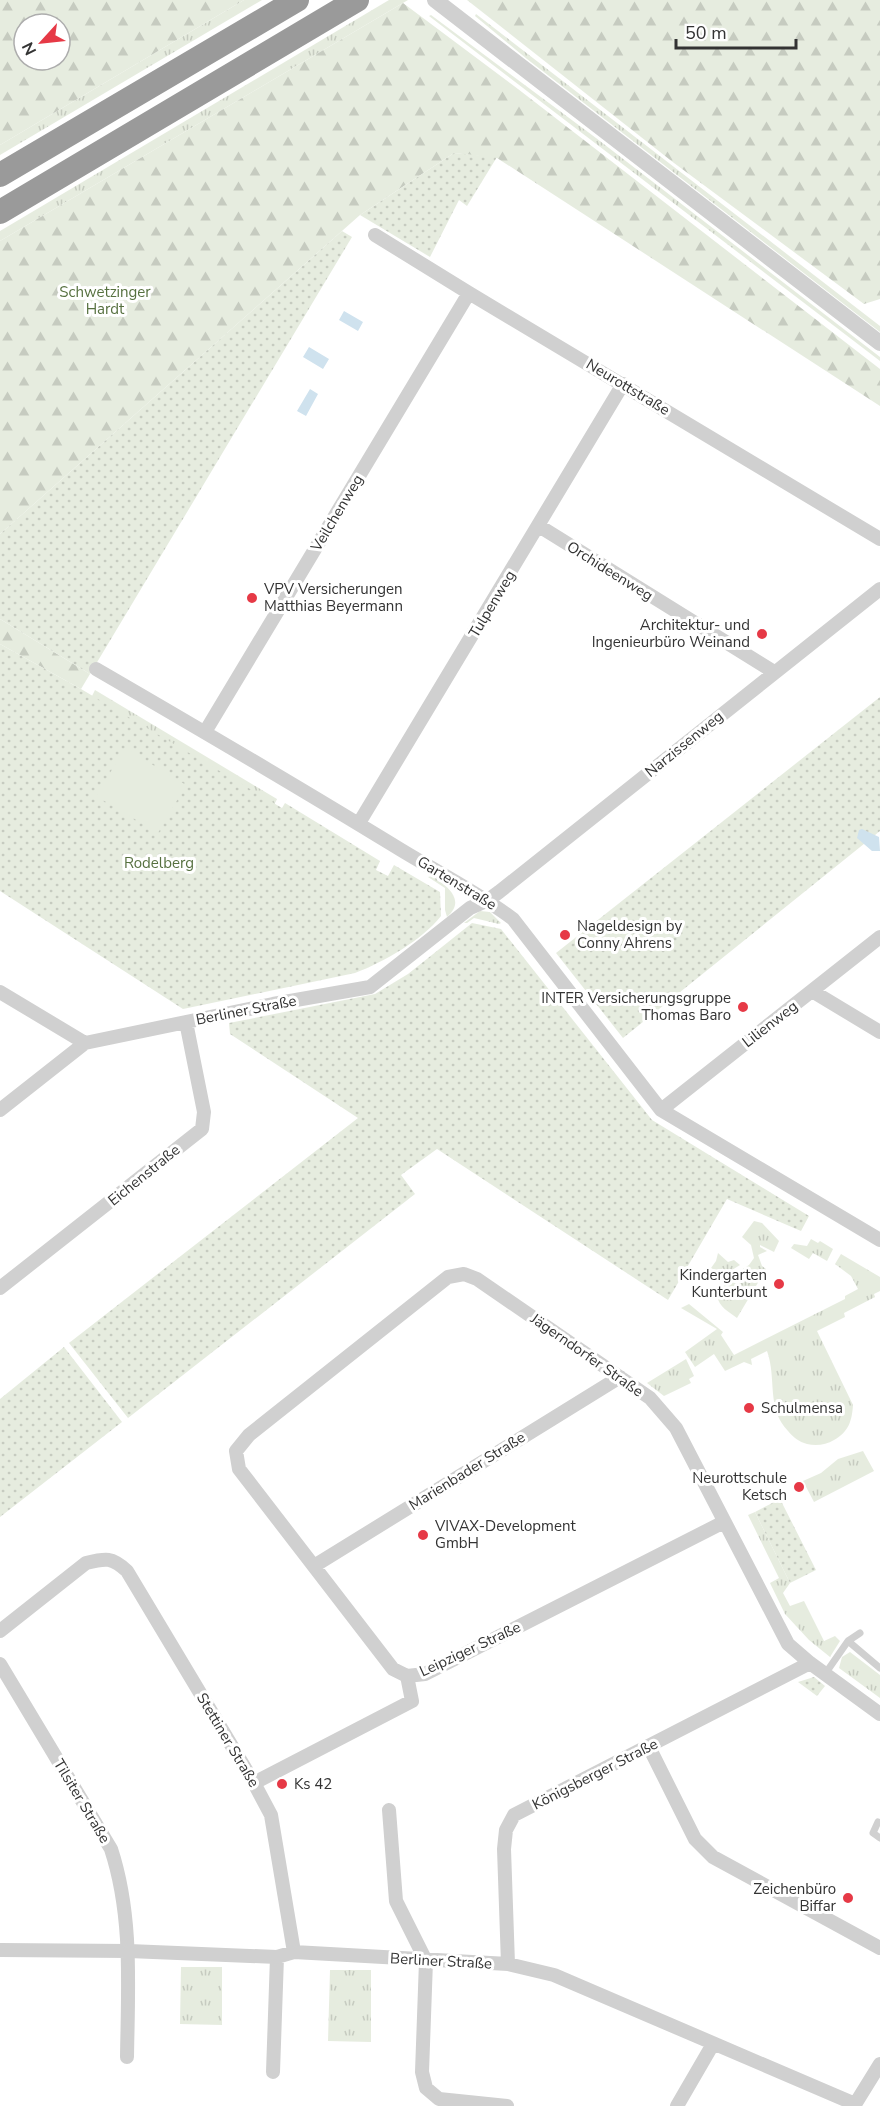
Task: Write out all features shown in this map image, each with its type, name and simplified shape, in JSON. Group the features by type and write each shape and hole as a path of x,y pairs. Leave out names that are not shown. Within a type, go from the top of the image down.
{"highway":[{"path":"0,175 297,0"},
{"path":"0,212 357,0"}],"street":[{"path":"436,1 880,343"},
{"name":"Neurottstraße","path":"375,235 880,539"},
{"name":"Veilchenweg","path":"205,732 469,293"},
{"name":"Tulpenweg","path":"359,823 623,384"},
{"name":"Orchideenweg","path":"539,526 774,672"},
{"name":"Narzissenweg","path":"488,900 880,589"},
{"name":"Gartenstraße","path":"96,669 488,900 513,919 661,1110 880,1240"},
{"name":"Berliner Straße","path":"0,1110 85,1043 273,1004 370,987 470,908 488,900"},
{"name":"Lilienweg","path":"661,1110 880,937"},
{"path":"812,991 880,1032"},
{"path":"0,992 85,1043"},
{"name":"Eichenstraße","path":"0,1288 202,1129 204,1112 186,1022"},
{"name":"Jägerndorfer Straße","path":"236,1451 249,1435 448,1277 464,1274 477,1279 650,1398 676,1428 788,1644 880,1714"},
{"name":"Marienbader Straße","path":"314,1566 620,1377"},
{"name":"Leipziger Straße","path":"236,1451 239,1469 393,1669 407,1677 424,1674 724,1522"},
{"name":"Stettiner Straße","path":"0,1631 86,1563 103,1558 117,1562 127,1571 271,1815 294,1952"},
{"name":"Königsberger Straße","path":"508,1964 504,1849 506,1830 514,1815 810,1663"},
{"name":"Tilsiter Straße","path":"0,1664 111,1849 120,1877 129,1951 127,2057"},
{"path":"254,1783 412,1701 407,1677"},
{"path":"649,1746 695,1839 713,1857 880,1948"},
{"path":"389,1810 396,1901 426,1961 422,2072 426,2088 439,2099 507,2106"},
{"name":"Berliner Straße","path":"0,1950 129,1951 277,1957 294,1952 508,1964 554,1975 855,2105"},
{"path":"273,2072 277,1957"},
{"path":"677,2106 712,2044"},
{"path":"855,2105 880,2064"}],"lane":[{"path":"825,1674 848,1641 860,1633"},
{"path":"848,1641 880,1668"},
{"path":"878,1822 873,1833 880,1838"}],"green space":[{"path":"0,0 244,0 0,145"},
{"path":"244,0 262,0 0,155 0,145"},
{"path":"389,0 408,0 0,241 0,231"},
{"path":"467,0 880,0 880,299 864,304 674,163"},
{"name":"Schwetzinger Hardt","path":"403,3 880,369 880,406 497,158 454,153 360,215 0,534 0,241"},
{"path":"476,14 880,326 880,332 527,59 475,16"},
{"path":"431,15 596,138 880,357 880,361 429,16"},
{"path":"454,153 497,157 467,206 459,200 430,257 360,215"},
{"path":"342,231 352,237 90,674 0,619 0,534"},
{"path":"0,619 90,674 81,689 0,644"},
{"name":"Rodelberg","path":"0,644 81,689 282,808 285,803 380,861 376,870 388,876 394,865 440,892 441,916 424,933 402,949 355,973 183,1009 0,891"},
{"path":"95,690 277,799 270,813 91,698"},
{"path":"880,697 880,831 623,1038 556,953"},
{"path":"125,748 186,785 158,833 96,796"},
{"path":"432,876 448,888 455,899 453,911 447,917 445,888 428,877"},
{"path":"480,911 490,912 501,923 474,918 464,923"},
{"path":"472,923 501,929 652,1120 809,1216 801,1231 727,1199 668,1300 437,1149 401,1175 415,1194 128,1418 69,1343 358,1118 230,1034 229,1023 375,994 408,974"},
{"path":"754,1221 762,1223 779,1241 774,1252 760,1245 767,1251 758,1255 762,1266 766,1269 737,1318 722,1306 717,1296 729,1278 749,1265 754,1258 751,1245 742,1237"},
{"path":"811,1239 818,1243 820,1241 833,1249 827,1261 813,1253 809,1259 791,1248 794,1244 807,1246"},
{"path":"718,1253 728,1262 734,1260 740,1265 724,1275 711,1268"},
{"path":"841,1254 880,1277 880,1291 874,1294 875,1297 844,1313 845,1317 817,1331 853,1405 851,1421 839,1437 821,1445 810,1445 796,1439 781,1422 774,1403 767,1351 751,1359 752,1365 744,1362 725,1371 714,1354 695,1367 685,1352 717,1329 681,1308 689,1304 723,1332 721,1335 734,1355 845,1299 845,1296 858,1289 851,1276 835,1264"},
{"path":"64,1347 122,1422 0,1517 0,1399"},
{"path":"686,1359 694,1376 689,1379 691,1383 664,1396 647,1383"},
{"path":"863,1451 874,1471 814,1502 803,1481 821,1473 838,1459"},
{"path":"780,1499 816,1570 790,1583 755,1512"},
{"path":"755,1512 790,1583 783,1593 790,1606 804,1601 824,1641 835,1636 840,1641 830,1657 809,1640 785,1614 770,1583 779,1578 748,1515"},
{"path":"850,1652 880,1675 880,1698 839,1668 842,1657"},
{"path":"814,1677 825,1686 817,1696 798,1682"},
{"path":"181,1967 222,1967 222,2025 180,2024"},
{"path":"330,1970 371,1970 371,2042 328,2041"}],"water":[{"path":"344,311 363,322 358,331 339,320"},
{"path":"309,347 329,359 323,369 303,357"},
{"path":"310,389 318,394 306,416 297,411"},
{"path":"862,829 879,837 880,851 872,851 857,838 859,830"}],"place":[{"name":"VPV Versicherungen Matthias Beyermann","path":"252,598"},
{"name":"Architektur- und Ingenieurbüro Weinand","path":"762,634"},
{"name":"Nageldesign by Conny Ahrens","path":"565,935"},
{"name":"INTER Versicherungsgruppe Thomas Baro","path":"743,1007"},
{"name":"Kindergarten Kunterbunt","path":"779,1284"},
{"name":"Schulmensa","path":"749,1408"},
{"name":"Neurottschule Ketsch","path":"799,1487"},
{"name":"VIVAX-Development GmbH","path":"423,1535"},
{"name":"Ks 42","path":"282,1784"},
{"name":"Zeichenbüro Biffar","path":"848,1898"}]}
